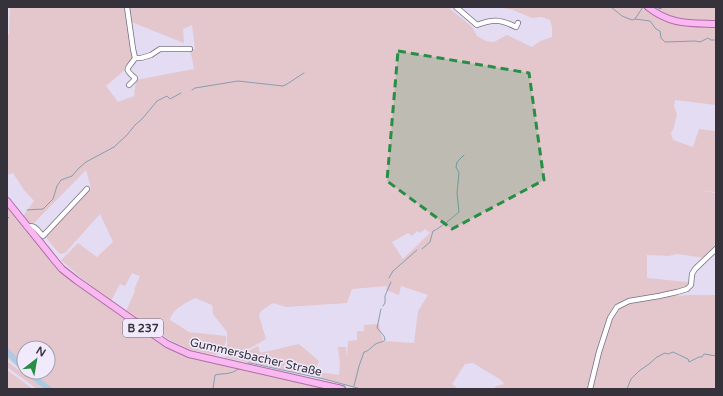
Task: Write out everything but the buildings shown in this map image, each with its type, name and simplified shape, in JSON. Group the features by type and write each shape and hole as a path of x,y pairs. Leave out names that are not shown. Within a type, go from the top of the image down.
{"main road":[{"path":"648,7 670,20 678,22 716,24"},
{"name":"Gummersbacher Straße","path":"7,201 56,262 70,276 167,344 189,354 342,389"}],"street":[{"path":"127,7 132,49 135,58"},
{"path":"456,7 477,25 492,20 505,22 516,27 518,23"},
{"path":"135,58 151,55 160,49 190,49"},
{"path":"129,85 135,81 129,73 128,68 135,58"},
{"path":"27,227 34,227 43,236 87,189"},
{"path":"590,389 599,352 610,318 617,307 629,301 659,296 686,289 691,285 692,274 695,269 716,249"}],"highlighted area":[{"path":"398,51 529,73 544,180 452,229 387,181"}],"shaded area":[{"path":"10,7 126,7 133,57 128,67 106,86 118,102 134,96 136,80 194,69 190,49 195,49 192,25 183,29 184,43 129,22 127,7 448,7 472,27 477,36 486,41 494,42 507,35 532,47 540,41 552,37 550,20 542,17 532,18 513,10 499,7 646,7 657,16 716,26 716,105 675,100 674,106 677,114 671,133 673,140 693,147 699,129 716,131 716,192 703,191 716,193 716,244 706,258 677,254 669,256 647,255 647,278 688,282 689,285 680,290 629,300 616,307 609,317 588,389 494,389 496,386 504,384 501,380 473,363 465,364 452,384 458,389 360,389 318,378 319,372 339,375 340,364 338,347 346,347 347,357 348,341 357,340 357,331 364,331 364,325 379,324 383,341 414,343 418,311 428,295 401,286 399,295 386,290 387,286 352,289 347,303 286,307 273,303 261,311 259,315 266,339 247,349 226,352 227,332 213,314 212,305 195,298 176,310 171,316 170,320 189,332 226,336 226,341 222,353 216,355 191,350 168,339 126,311 140,276 132,273 125,286 120,284 111,301 61,260 78,243 97,257 113,242 100,214 65,253 60,254 45,236 91,188 86,170 32,225 23,216 34,201 24,190 13,173 7,175 7,35 9,34","holes":["425,229 430,233 403,259 392,242 408,233 412,236 417,231 420,233"]},
{"path":"652,7 716,7 716,22 690,21 675,18"},
{"path":"7,205 55,265 165,345 319,386 318,389 50,389 36,380 56,380 56,340 16,340 16,365 7,358"},
{"path":"690,295 716,295 716,389 592,389 598,358 605,334 609,323 619,309 633,302 643,300"},
{"path":"299,344 319,361 313,376 223,357 248,351 258,346 260,353"},
{"path":"7,361 16,368 16,374 7,367"},
{"path":"7,370 16,377 16,380 21,380 33,389 7,389"},
{"path":"25,380 33,380 47,389 37,389"}],"waterway":[{"path":"611,7 622,16 632,20 650,21 656,29 660,31 661,38 665,42 700,42 708,38 711,40 716,40"},
{"path":"635,19 643,7"},
{"path":"655,7 658,7 659,9 662,7"},
{"path":"192,90 195,88 238,81 283,86 304,73"},
{"path":"27,210 43,209 53,199 57,186 61,180 72,176 86,162 114,147 142,119 157,101 167,96 170,99 181,93"},
{"path":"422,249 430,242 433,231 459,212 457,193 459,173 456,167 457,162 464,155"},
{"path":"389,278 393,271 417,250"},
{"path":"383,306 385,303 385,296 391,282"},
{"path":"354,386 364,352 385,340 384,336 377,328 381,309"},
{"path":"7,351 16,361"},
{"path":"627,389 631,379 639,371 657,357 665,353 668,354 673,352 688,359 689,362 702,357 704,354 716,356"},
{"path":"248,363 324,379 361,389"},
{"path":"213,389 215,375 230,373 238,369 246,370"},
{"path":"37,380 49,389"}]}
